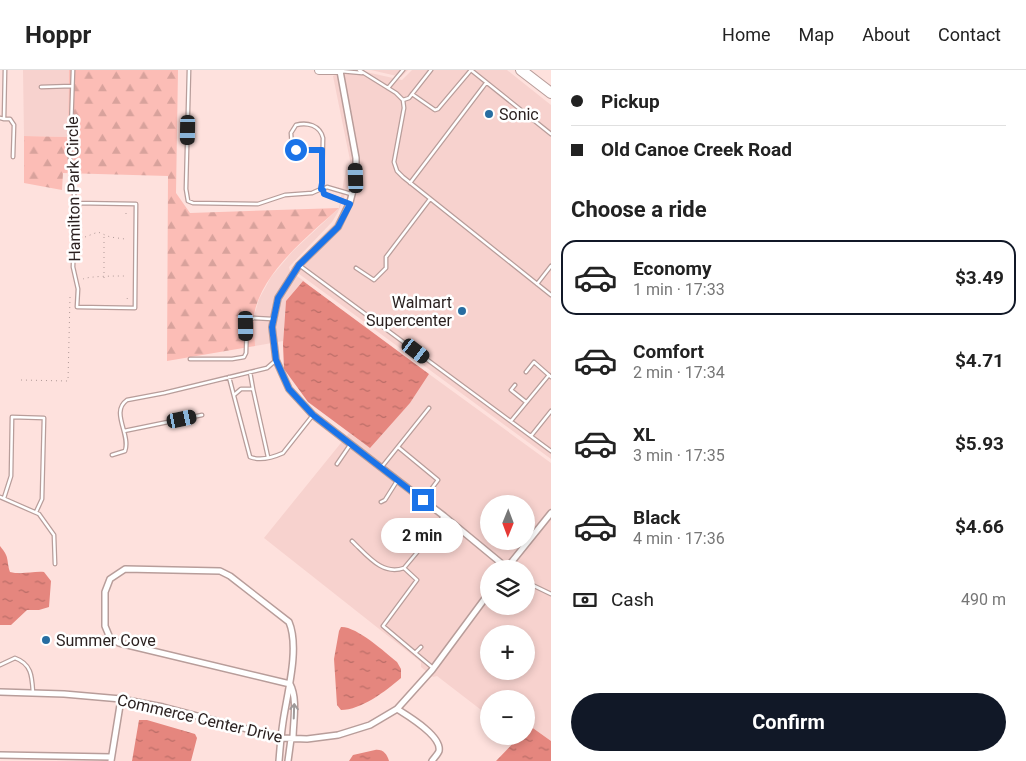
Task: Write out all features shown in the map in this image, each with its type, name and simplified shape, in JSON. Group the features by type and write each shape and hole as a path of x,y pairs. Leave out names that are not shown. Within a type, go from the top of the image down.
{"highway":[{"path":"521,70 551,94"}],"street":[{"path":"320,70 340,70 356,158 356,178 350,204 338,227 299,265 278,298 272,327 276,360 289,389 313,415 444,516 497,560"},
{"path":"513,560 551,513"},
{"path":"279,761 290,684 293,632 289,622 230,576 220,572 125,569 110,579 105,592 105,626 110,638 119,643 290,684 293,690 294,704 292,739 288,761"},
{"name":"Commerce Center Drive","path":"0,692 121,699 163,707 281,738 307,739 338,735 370,725 397,708 433,668 480,605"},
{"path":"0,755 111,759 121,699"},
{"path":"397,708 432,734 438,742 439,751 432,761"}],"lane":[{"path":"5,70 2,118 10,119 14,125 13,157"},
{"name":"Hamilton Park Circle","path":"73,70 70,158 75,203 73,268 78,289 78,307 135,308 136,204 75,203"},
{"path":"189,70 186,189 188,201 193,203 258,204 285,196 312,193 327,187 352,194"},
{"path":"340,70 365,74"},
{"path":"359,70 404,100"},
{"path":"365,74 368,70"},
{"path":"388,88 402,70"},
{"path":"404,100 409,98 431,70"},
{"path":"412,94 435,110 438,109 471,70 551,134"},
{"path":"410,183 486,83"},
{"path":"41,86 72,86"},
{"path":"404,100 394,162 397,171 551,295"},
{"path":"322,150 296,150 292,148 291,133 296,125 309,124 320,130 323,138 322,189 324,194 350,204"},
{"path":"356,268 374,280 386,268 386,257 430,199"},
{"path":"299,265 551,450"},
{"path":"537,284 551,266"},
{"path":"190,359 232,359 244,356 246,353 247,321 254,318 274,319"},
{"path":"112,455 125,451 127,444 119,411 127,400 267,368 276,360"},
{"path":"511,421 550,376 534,362 526,372"},
{"path":"250,372 268,457"},
{"path":"230,377 250,457 256,459 283,453 313,415"},
{"path":"515,385 511,390 526,402"},
{"path":"234,395 241,389 253,389"},
{"path":"382,468 429,408"},
{"path":"531,436 551,410"},
{"path":"124,431 202,415"},
{"path":"36,512 42,499 44,418 12,417 11,476 2,498 36,512 44,519 54,535 55,564"},
{"path":"338,464 351,444"},
{"path":"398,447 438,480 423,500"},
{"path":"382,502 398,480"},
{"path":"352,542 384,569 394,572 404,568 430,537 444,516"},
{"path":"418,529 435,542"},
{"path":"404,568 417,580 383,626 433,668"},
{"path":"535,586 551,594"},
{"path":"415,653 421,647"},
{"path":"0,665 15,658 27,665 31,671 32,693"}],"path":[{"path":"126,208 126,214"},
{"path":"85,237 98,232 110,237 125,239"},
{"path":"104,234 104,278"},
{"path":"83,279 89,277 124,276"},
{"path":"21,380 68,381 70,297"},
{"path":"126,298 129,302"}],"shaded area":[{"path":"23,70 69,70 68,137 24,136"},
{"path":"345,70 357,70 402,80 412,70 507,70 551,105 551,459 291,268 334,224 341,213 351,188 352,170 333,76"},
{"path":"371,70 408,70 401,77"},
{"path":"347,163 348,187 338,212 332,222 289,267 290,271 308,284 303,281 286,301 283,341 255,346 254,316 259,299 271,277 293,251 339,208"},
{"path":"429,374 551,463 551,741 535,730 535,690 480,690 480,709 437,676 433,677 421,667 421,662 264,538 349,433 369,447 410,403"}],"green space":[{"path":"69,70 178,70 176,193 190,213 339,208 288,256 266,284 258,299 254,315 255,346 167,361 168,176 63,173 62,190 24,183 24,136 68,137"}],"water":[{"path":"303,281 429,374 410,403 370,448 308,402 284,369 283,344 286,301"},
{"path":"0,546 7,556 10,572 44,572 51,581 49,607 39,610 27,610 11,625 0,625"},
{"path":"341,627 362,635 397,662 401,669 401,678 381,694 365,703 357,707 341,710 337,705 334,659"},
{"path":"139,720 147,720 195,734 197,738 191,761 132,761"},
{"path":"535,730 551,741 551,761 496,761 511,745 535,745"},
{"path":"380,750 384,753 389,761 349,761 353,755"}],"place":[{"name":"Sonic","path":"489,114"},
{"name":"Walmart Supercenter","path":"462,311"},
{"name":"Summer Cove","path":"46,640"}],"route":[{"path":"296,150 322,150 321,189 324,194 350,204 338,227 299,265 278,298 272,327 276,360 289,389 313,415 423,500"}]}
